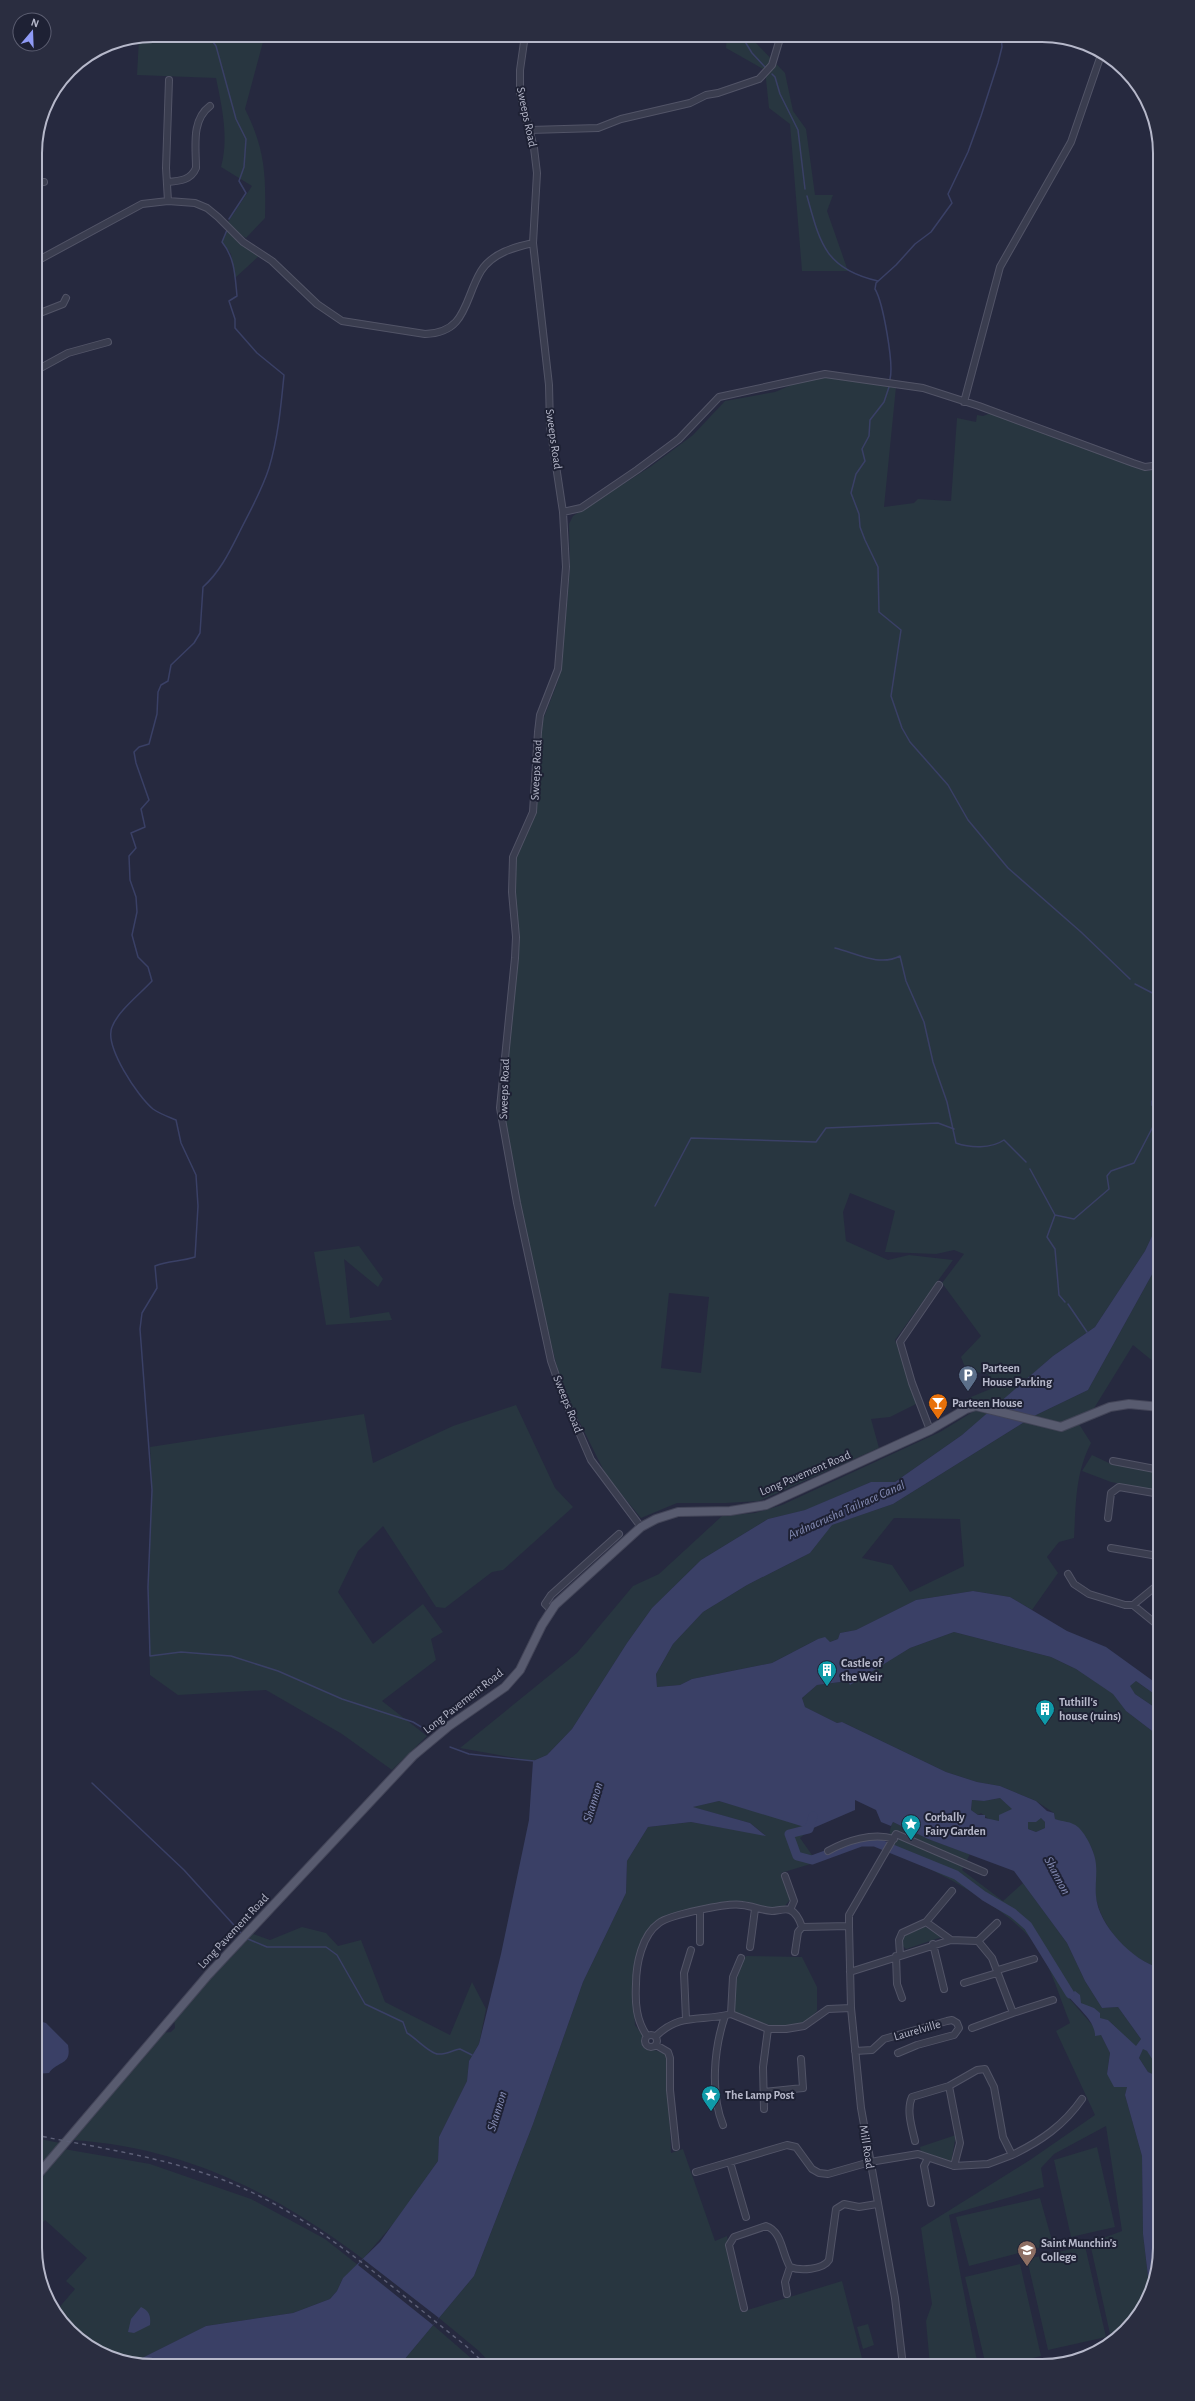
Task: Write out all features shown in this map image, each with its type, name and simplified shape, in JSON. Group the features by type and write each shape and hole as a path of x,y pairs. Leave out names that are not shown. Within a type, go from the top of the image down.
{"main road":[{"name":"Long Pavement Road","path":"42,2170 203,1981 413,1756 448,1726 505,1687 520,1670 542,1625 552,1610 571,1589 641,1527 678,1512 742,1510 766,1505 930,1430 966,1409 976,1406 1054,1426 1067,1426 1110,1408 1129,1404 1153,1407"}],"street":[{"name":"Sweeps Road","path":"524,42 520,70 520,93 530,130 537,173 533,243 548,385 550,426 563,512 566,567 558,669 540,715 533,812 513,857 512,892 516,944 500,1108 520,1218 551,1361 562,1393 591,1460 641,1527"},
{"path":"530,130 598,128 621,119 690,103 706,95 718,93 759,79 772,64 779,42"},
{"path":"964,402 1000,268 1071,142 1100,59"},
{"path":"168,201 166,168 169,80"},
{"path":"168,182 181,181 194,174 196,168 197,128 204,111 210,106"},
{"path":"42,258 142,204 168,201 195,204 206,208 244,242 272,261 317,304 342,321 425,334 437,334 455,324 470,300 481,270 494,259 516,246 533,243"},
{"path":"42,312 63,304 66,298"},
{"path":"42,367 68,353 108,342"},
{"path":"563,512 581,508 625,479 678,439 719,397 825,374 923,388 1133,463 1145,467 1153,466"},
{"path":"930,1430 912,1383 900,1342 939,1285"},
{"path":"1113,1461 1153,1469"},
{"path":"1108,1518 1111,1493 1120,1487 1153,1493"},
{"path":"552,1610 545,1604 551,1595 619,1534"},
{"path":"1111,1548 1153,1555"},
{"path":"1068,1574 1074,1584 1096,1597 1120,1604 1133,1605 1153,1621"},
{"path":"1133,1605 1153,1589"},
{"path":"828,1851 857,1839 872,1837 894,1839 896,1834 984,1872"},
{"name":"Mill Road","path":"894,1839 849,1915 849,1926 851,2008 854,2051 870,2162 895,2298 902,2359"},
{"path":"785,1876 794,1901 790,1910"},
{"path":"902,1998 897,1984 899,1940 902,1933 926,1922 952,1892"},
{"path":"647,2036 639,2024 635,1997 636,1973 645,1942 652,1930 660,1922 722,1905 742,1904 755,1909 790,1910 798,1917 802,1927"},
{"path":"750,1947 755,1909"},
{"path":"700,1911 700,1942"},
{"path":"926,1922 951,1940"},
{"path":"850,1972 933,1944 951,1940 978,1941 997,1923"},
{"path":"802,1927 849,1926"},
{"path":"795,1952 798,1932 802,1927"},
{"path":"978,1941 992,1958 1013,2013"},
{"path":"933,1944 944,1989"},
{"path":"686,2019 684,1973 691,1950"},
{"path":"723,2125 716,2096 716,2062 719,2034 728,2015 733,1977 741,1958"},
{"path":"964,1983 1034,1959"},
{"path":"972,2028 1053,2000"},
{"path":"656,2045 656,2036 665,2027 686,2019 728,2015 768,2029 804,2026 824,2010 851,2008"},
{"name":"Laurelville","path":"854,2051 872,2050 884,2039 952,2020 957,2023 959,2028 954,2035 898,2052"},
{"path":"764,2110 763,2067 768,2029"},
{"path":"647,2036 650,2034 656,2036"},
{"path":"647,2036 645,2042 647,2046 653,2047 656,2045 668,2052 670,2058 670,2090 676,2147"},
{"path":"764,2092 803,2088 801,2059"},
{"path":"915,2142 910,2120 910,2102 912,2097 949,2086 978,2070 985,2069 994,2087 1003,2137 1012,2155"},
{"path":"949,2086 960,2143 954,2166"},
{"path":"696,2172 787,2145 796,2148 812,2169 819,2173 828,2174 870,2162 918,2154 954,2166 988,2164 1040,2142 1070,2116 1082,2099"},
{"path":"928,2158 924,2166 931,2203"},
{"path":"730,2162 746,2217"},
{"path":"744,2308 729,2245 734,2237 766,2226 770,2228 777,2235 782,2252 790,2267 801,2271 827,2262 830,2257 834,2213 840,2205 859,2207 877,2204"},
{"path":"787,2294 785,2282 790,2267"}],"shaded area":[{"path":"263,42 245,109 257,137 263,162 265,218 246,238 236,232 228,222 252,186 221,167 225,134 216,78 137,75 139,43"},
{"path":"726,42 755,42 785,73 793,111 806,129 815,195 833,195 827,211 848,271 802,271 790,124 769,108 765,70 726,48"},
{"path":"228,229 260,255 235,278 231,254 222,242"},
{"path":"832,376 896,387 884,507 914,503 918,499 951,501 957,418 976,422 977,415 983,416 991,413 1147,471 1153,470 1153,1234 1145,1251 1095,1327 1053,1356 995,1407 978,1402 967,1403 966,1399 993,1388 988,1374 975,1372 968,1375 961,1357 981,1336 942,1283 964,1254 954,1250 936,1254 885,1252 895,1211 850,1193 843,1212 846,1241 888,1260 909,1255 953,1260 895,1340 918,1403 890,1417 871,1419 879,1448 759,1501 677,1503 641,1518 607,1477 562,1387 537,1287 516,1186 503,1106 516,965 515,859 538,801 541,725 558,681 562,661 570,568 569,524 573,516 650,467 693,435 725,401 775,392 798,382","holes":["669,1293 709,1297 701,1373 661,1368"]},
{"path":"359,1246 383,1279 378,1287 344,1259 350,1318 389,1312 392,1320 326,1325 314,1252"},
{"path":"1153,1273 1153,1361 1133,1345 1093,1410 1077,1421 1091,1443 1082,1466 1077,1489 1074,1538 1059,1542 1047,1557 1058,1573 1032,1610 1010,1597 973,1591 916,1600 856,1630 840,1633 838,1639 830,1642 818,1639 772,1663 692,1679 680,1685 657,1687 656,1674 673,1644 703,1612 747,1585 810,1553 831,1525 893,1504 1034,1416 1088,1390","holes":["894,1518 960,1519 964,1566 910,1592 892,1565 862,1558"]},
{"path":"516,1405 555,1488 573,1507 503,1570 492,1572 445,1608 436,1607 383,1526 358,1551 338,1592 373,1644 423,1604 443,1632 431,1639 436,1660 382,1701 427,1736 392,1770 342,1734 266,1690 178,1695 150,1675 148,1587 152,1490 150,1447 364,1414 373,1463 453,1426"},
{"path":"976,1410 991,1411 962,1435 895,1482 871,1482 806,1510 768,1519 701,1560 652,1608 627,1643 572,1729 547,1755 533,1761 460,1748 577,1653 633,1586 659,1574 722,1516 755,1513 782,1505 940,1432"},
{"path":"1092,1455 1111,1464 1153,1472 1153,1491 1111,1482 1082,1471"},
{"path":"954,1632 1051,1657 1076,1669 1114,1694 1126,1711 1153,1732 1153,1965 1138,1958 1128,1950 1111,1931 1099,1909 1096,1897 1095,1859 1091,1847 1074,1831 1055,1819 1054,1813 1036,1801 1000,1786 977,1782 946,1772 842,1722 837,1723 805,1707 802,1698 817,1685 857,1680 910,1648"},
{"path":"1136,1681 1153,1693 1153,1706 1135,1694 1129,1686"},
{"path":"1000,1798 1013,1809 999,1821 990,1820 981,1813 978,1815 971,1810 972,1800 984,1801"},
{"path":"719,1801 810,1827 811,1829 800,1838 817,1862 781,1873 790,1900 783,1908 766,1908 735,1902 722,1902 659,1919 643,1940 633,1976 635,2025 643,2036 642,2044 648,2048 667,2055 671,2153 683,2149 715,2241 727,2236 741,2312 842,2281 862,2359 486,2359 439,2318 474,2276 533,2124 583,1982 626,1893 627,1861 648,1827 691,1822 765,1835 750,1823 692,1807"},
{"path":"1041,1818 1045,1822 1045,1828 1036,1832 1028,1829 1028,1822"},
{"path":"893,1822 928,1839 970,1854 962,1870 1003,1901 1023,1883 1067,1943 1085,1981 1102,2008 1118,2007 1141,2039 1136,2047 1108,2020 1100,2019 1079,2001 1068,1997 1101,2035 1110,2053 1107,2074 1127,2087 1125,2095 1142,2156 1143,2234 1148,2279 1142,2297 1134,2310 1110,2336 1090,2243 1122,2231 1106,2126 1054,2154 1041,2168 1044,2187 949,2215 977,2359 929,2359 926,2321 932,2304 921,2228 1030,2160 1095,2115 1056,2031 1070,2023 1047,1964 1031,1939 1015,1923 995,1907 972,1892 926,1867 885,1849 888,1842 890,1829"},
{"path":"924,1926 942,1937 906,1949 901,1944 904,1935 915,1928"},
{"path":"302,1927 326,1933 338,1946 361,1940 385,2002 450,2035 472,1982 486,2009 479,2044 469,2061 467,2081 439,2137 438,2161 394,2223 363,2259 296,2213 227,2177 191,2164 153,2153 114,2145 73,2140 160,2033 171,2032 175,2028 174,2018 253,1934 270,1940"},
{"path":"746,1956 802,1957 817,1987 817,2011 809,2020 796,2027 778,2027 768,2025 734,2012 736,1983"},
{"path":"1143,2048 1153,2059 1153,2074 1148,2072 1139,2058"},
{"path":"956,2135 951,2163 921,2153 920,2147"},
{"path":"42,2139 60,2143 42,2165"},
{"path":"1097,2147 1115,2227 1071,2237 1054,2160"},
{"path":"64,2149 150,2164 251,2199 325,2239 358,2265 343,2278 337,2291 330,2299 293,2313 206,2326 141,2358 131,2357 111,2351 85,2336 65,2316 60,2307 75,2289 66,2281 87,2258 45,2220 42,2223 42,2178"},
{"path":"1040,2198 1053,2244 969,2266 956,2217"},
{"path":"1085,2246 1106,2337 1048,2350 1027,2259"},
{"path":"1020,2264 1041,2356 1029,2359 984,2359 965,2277"},
{"path":"868,2324 874,2345 863,2349 857,2327"},
{"path":"433,2325 472,2359 405,2359"}],"water":[{"path":"1153,1234 1153,1273 1088,1390 1034,1416 893,1504 832,1525 810,1553 747,1585 703,1612 673,1644 656,1674 657,1687 680,1685 692,1679 772,1663 818,1639 825,1637 830,1642 838,1639 840,1633 856,1630 916,1600 973,1591 1010,1597 1067,1631 1106,1647 1153,1681 1153,1693 1136,1681 1130,1686 1135,1694 1153,1706 1153,1732 1126,1711 1113,1694 1076,1669 1051,1657 954,1632 910,1648 850,1685 848,1681 817,1685 802,1698 805,1707 837,1723 842,1722 946,1772 977,1782 1000,1786 1036,1801 1047,1811 1054,1813 1055,1819 1078,1827 1087,1839 1096,1860 1096,1896 1098,1907 1103,1918 1110,1930 1128,1950 1153,1965 1153,2060 1147,2051 1143,2049 1139,2058 1148,2072 1153,2074 1153,2255 1148,2279 1143,2234 1142,2156 1125,2095 1127,2087 1114,2087 1107,2074 1110,2053 1101,2035 1095,2036 1089,2020 1068,1996 1075,1991 1080,1995 1081,2003 1094,2008 1100,2013 1100,2018 1108,2020 1136,2046 1141,2039 1118,2007 1102,2008 1085,1981 1067,1943 1014,1871 928,1839 893,1822 891,1826 881,1822 876,1810 855,1800 855,1810 811,1829 719,1801 693,1807 750,1823 766,1836 691,1822 648,1827 627,1861 626,1893 583,1982 533,2124 474,2276 405,2359 141,2358 206,2326 293,2313 330,2299 337,2291 343,2278 380,2242 438,2161 439,2137 467,2081 469,2061 479,2044 501,1954 529,1820 533,1761 547,1755 572,1729 627,1643 652,1608 701,1560 768,1519 805,1510 871,1482 895,1482 962,1435 1053,1356 1095,1327 1145,1251","holes":["1000,1798 1012,1809 999,1815 999,1821 985,1818 985,1815 978,1815 971,1810 972,1800 984,1801","1041,1818 1045,1822 1045,1828 1036,1832 1028,1829 1028,1822 1036,1822"]},
{"path":"42,2022 46,2023 68,2045 69,2052 66,2060 56,2066 49,2073 42,2074"},
{"path":"141,2307 149,2314 150,2325 134,2333 128,2332 131,2319"}],"pier":[{"path":"363,2259 439,2318 433,2325 358,2265"}],"waterway":[{"path":"213,42 216,46 236,119 246,139 244,167 239,181 246,193 229,219"},
{"path":"745,42 752,53 765,67"},
{"path":"890,379 891,371 889,347 881,306 875,289 876,283 896,265 915,244 931,232 952,203 948,194 968,152 981,116 998,63 1002,47 1002,42"},
{"path":"772,74 775,77 780,94 798,130 805,189"},
{"path":"807,196 816,227 828,252 846,269 860,276 878,281"},
{"path":"227,230 222,242 230,254 235,274 237,296 229,301 235,319 235,328 257,353 284,375 279,422 269,468 259,492 224,561 215,575 203,587 200,633 194,643 171,665 168,681 161,685 158,692 157,714 149,744 139,747 134,752 136,763 149,800 141,809 145,827 131,833 136,848 129,856 130,880 136,897 137,912 132,935 138,957 148,967 152,981 119,1015 112,1027 111,1035 113,1046 124,1071 139,1094 153,1109 176,1120 181,1143 196,1175 198,1206 195,1257 155,1266 157,1288 142,1313 140,1329 152,1490 148,1587 150,1656 181,1652 231,1656 278,1671 342,1699 413,1722 423,1728"},
{"path":"889,387 884,402 870,420 869,436 862,449 865,461 856,474 851,493 859,514 860,527 878,567 879,612 901,630 891,696 902,728 910,742 948,785 968,820 1008,868 1081,932 1130,979"},
{"path":"835,948 876,960 892,959 900,956 906,981 924,1022 933,1062 947,1102 956,1143 980,1147 993,1145 1004,1140 1026,1162"},
{"path":"1135,984 1153,993"},
{"path":"1153,1101 1153,1106"},
{"path":"655,1206 691,1138 816,1142 826,1128 938,1123 954,1129"},
{"path":"1055,1215 1074,1219 1109,1189 1107,1176 1111,1171 1134,1163 1153,1127"},
{"path":"1030,1169 1055,1215"},
{"path":"1055,1215 1047,1237 1055,1249 1059,1295 1065,1302"},
{"path":"1068,1304 1087,1332"},
{"path":"450,1747 469,1754 534,1761"},
{"path":"92,1783 184,1870 242,1934"},
{"path":"813,1816 809,1829 789,1834 797,1856 812,1860 861,1842 875,1842 956,1875 984,1896 1013,1913 1028,1926 1070,1994"},
{"path":"248,1939 267,1947 326,1947 337,1955 365,2004 403,2022 407,2033 427,2049 435,2053 443,2054 460,2049 472,2055"}],"railway":[{"path":"42,2136 155,2159 226,2181 259,2196 322,2233 351,2254 465,2345 480,2359"}],"place":[{"name":"Parteen House Parking","path":"968,1392"},
{"name":"Parteen House","path":"938,1420"},
{"name":"Castle of the Weir","path":"827,1687"},
{"name":"Tuthill's house (ruins)","path":"1045,1726"},
{"name":"Corbally Fairy Garden","path":"911,1841"},
{"name":"The Lamp Post","path":"711,2112"},
{"name":"Saint Munchin's College","path":"1027,2267"}],"water label":[{"name":"Ardnacrusha Tailrace Canal","path":"846,1509"},
{"name":"Shannon","path":"592,1802"},
{"name":"Shannon","path":"1058,1875"},
{"name":"Shannon","path":"496,2111"}]}
